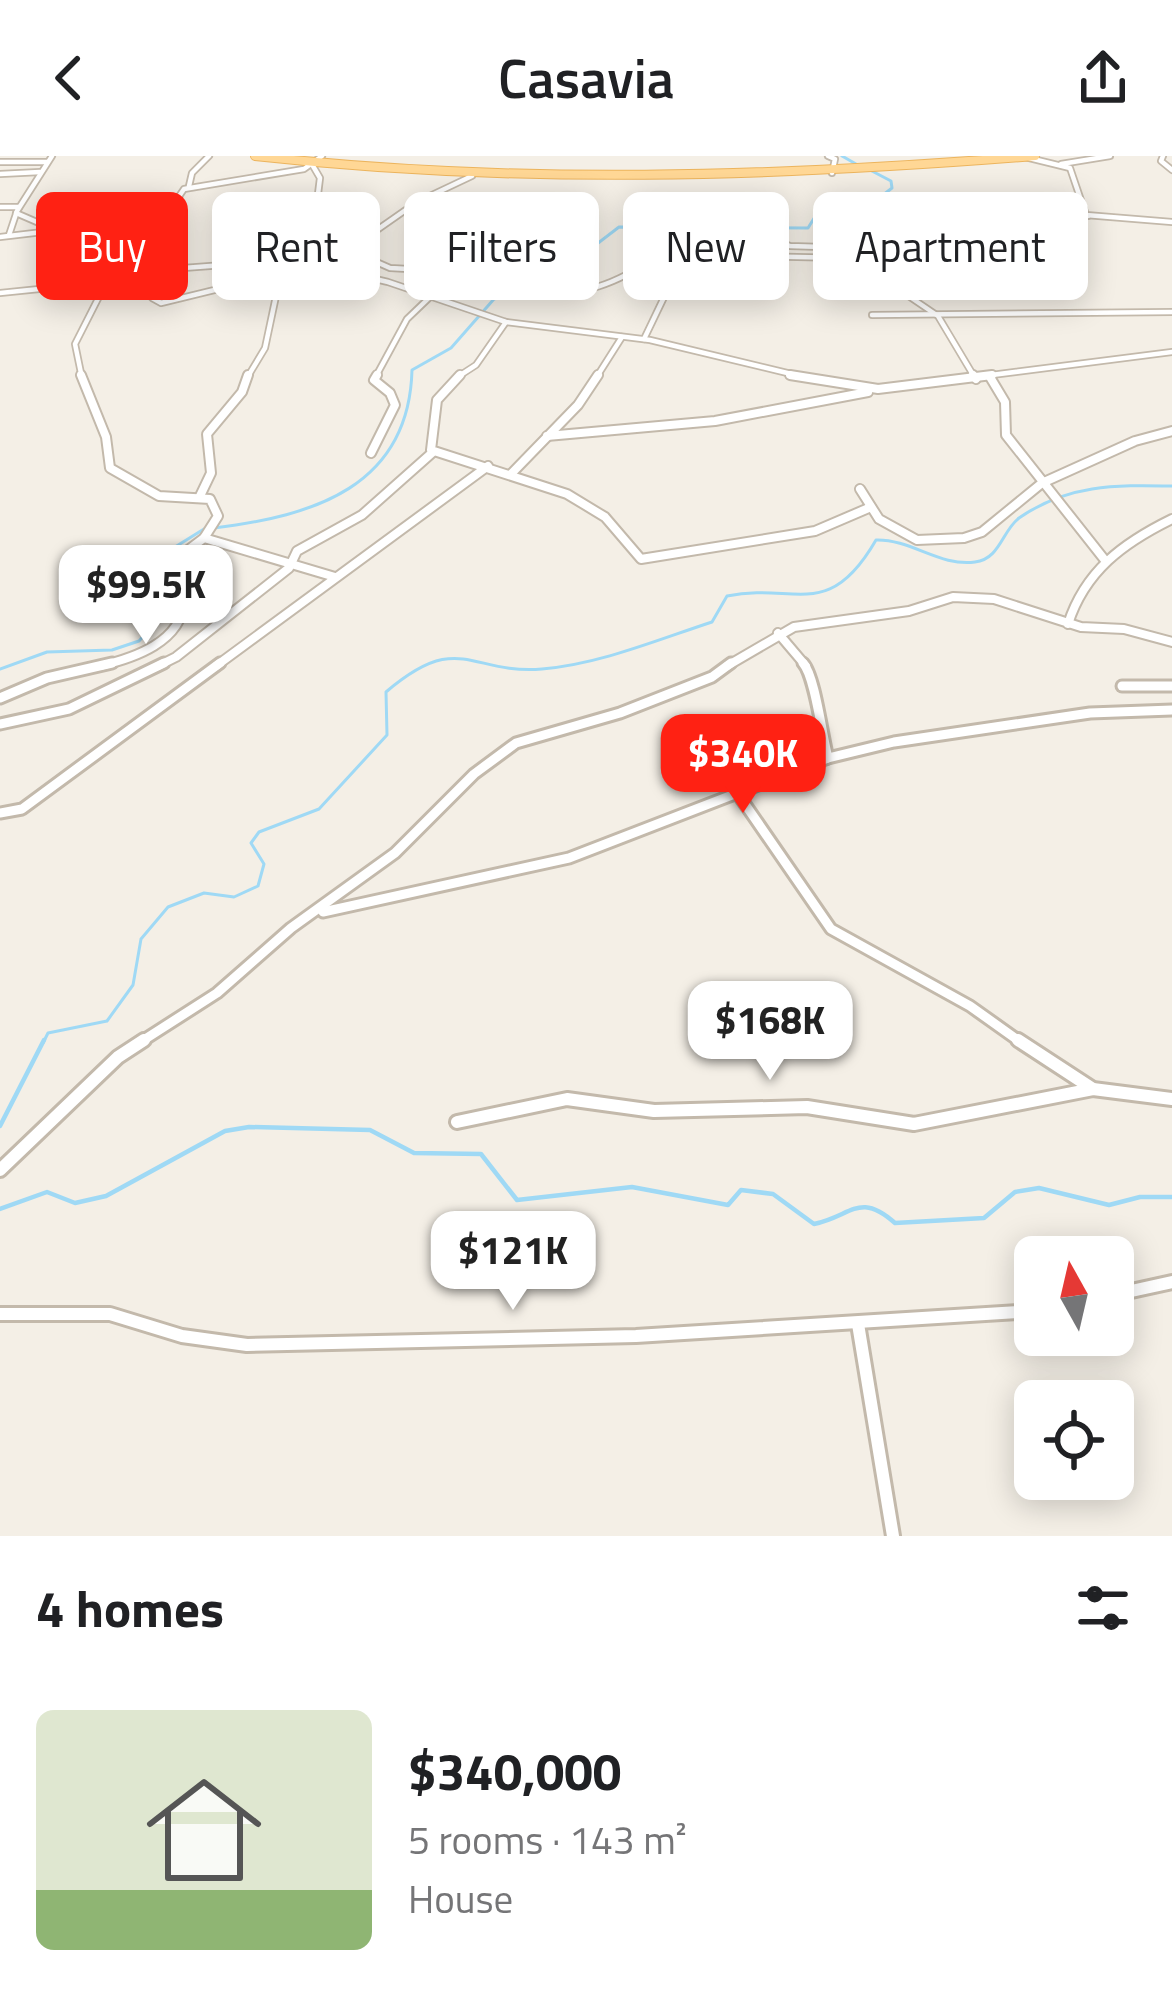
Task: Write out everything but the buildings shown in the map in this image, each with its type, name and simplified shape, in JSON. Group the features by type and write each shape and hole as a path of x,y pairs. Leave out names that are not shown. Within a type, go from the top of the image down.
{"main road":[{"path":"255,156 472,176 637,180 858,172 1035,156"}],"street":[{"path":"184,192 192,172 209,156"},
{"path":"189,186 314,165 322,156"},
{"path":"1021,157 1060,164 1110,156"},
{"path":"832,173 837,157"},
{"path":"1149,157 1162,157 1172,170"},
{"path":"0,162 49,159"},
{"path":"10,231 17,210 49,159"},
{"path":"1060,164 1073,172 1078,192"},
{"path":"314,165 320,178 318,192"},
{"path":"0,174 40,172"},
{"path":"380,227 417,202 472,176"},
{"path":"0,208 17,210 36,220"},
{"path":"1088,216 1172,222"},
{"path":"0,235 36,230"},
{"path":"599,288 660,254 813,257"},
{"path":"0,293 36,288"},
{"path":"0,698 39,681 130,657 174,629 186,601 181,574 184,553 204,538 218,511 200,496 160,496 110,468 112,446 86,391 75,344 97,300"},
{"path":"200,496 212,473 207,434 242,392 250,366 265,348 275,300"},
{"path":"371,453 395,405 390,393 374,380 407,319 427,300"},
{"path":"441,300 506,322 644,339 773,372 878,389"},
{"path":"644,339 650,310 661,300"},
{"path":"914,300 938,316 976,379"},
{"path":"872,315 1172,312"},
{"path":"506,322 476,365 452,380 437,400 430,448 582,502 614,525 632,554 649,560 725,542 804,536 871,507"},
{"path":"511,475 578,405 622,337"},
{"path":"547,436 715,421 878,389 1172,352"},
{"path":"990,377 1005,402 1006,435 1105,560"},
{"path":"847,396 854,386"},
{"path":"860,489 879,519 917,540 964,538 982,532 1042,483 1135,441 1172,431"},
{"path":"0,724 68,709 176,657 293,562 297,551 362,515 433,452"},
{"path":"0,813 22,809 488,466"},
{"path":"1068,624 1075,594 1105,560 1172,519"},
{"path":"204,538 335,577"},
{"path":"0,1170 118,1057 217,993 265,949 395,853 474,773 516,743 620,713 712,677 794,626 909,611 965,596 1012,604 1068,624 1124,628 1172,642"},
{"path":"778,633 812,673 815,710 828,758"},
{"path":"1122,686 1172,686"},
{"path":"317,913 568,858 828,758 894,742 1090,713 1172,710"},
{"path":"738,794 831,929 970,1006 1049,1064 1093,1089 1171,1103"},
{"path":"457,1122 567,1099 654,1111 807,1107 914,1124 1093,1089"},
{"path":"1134,1290 1172,1282"},
{"path":"0,1314 110,1314 182,1336 247,1345 636,1336 1014,1313"},
{"path":"858,1324 893,1536"}],"waterway":[{"path":"842,156 856,164"},
{"path":"214,528 286,515 349,488 374,468 394,442 407,410 412,370 451,348 494,299 554,277 619,227 808,228 823,204 848,198 874,202 892,188 891,181 870,170"},
{"path":"43,1043 48,1033 107,1021 133,985 141,939 168,907 204,893 234,897 258,886 264,864 251,843 259,832 319,809 387,735 386,692 431,663 465,659 542,669 585,662 712,622 727,596 826,591 859,566 876,540 950,561 975,562 990,556 1019,518 1056,499 1111,487 1172,486"},
{"path":"0,669 47,652 112,650 139,641 162,615 175,547 204,529"},
{"path":"0,1126 44,1040"},
{"path":"0,1209 47,1192 75,1203 106,1196 225,1131 249,1127 370,1130 414,1153 481,1154 517,1200 632,1187 728,1205 741,1190 773,1194 814,1224 864,1207 895,1223 984,1218 1015,1192 1039,1188 1109,1205 1140,1197 1172,1197"}]}
